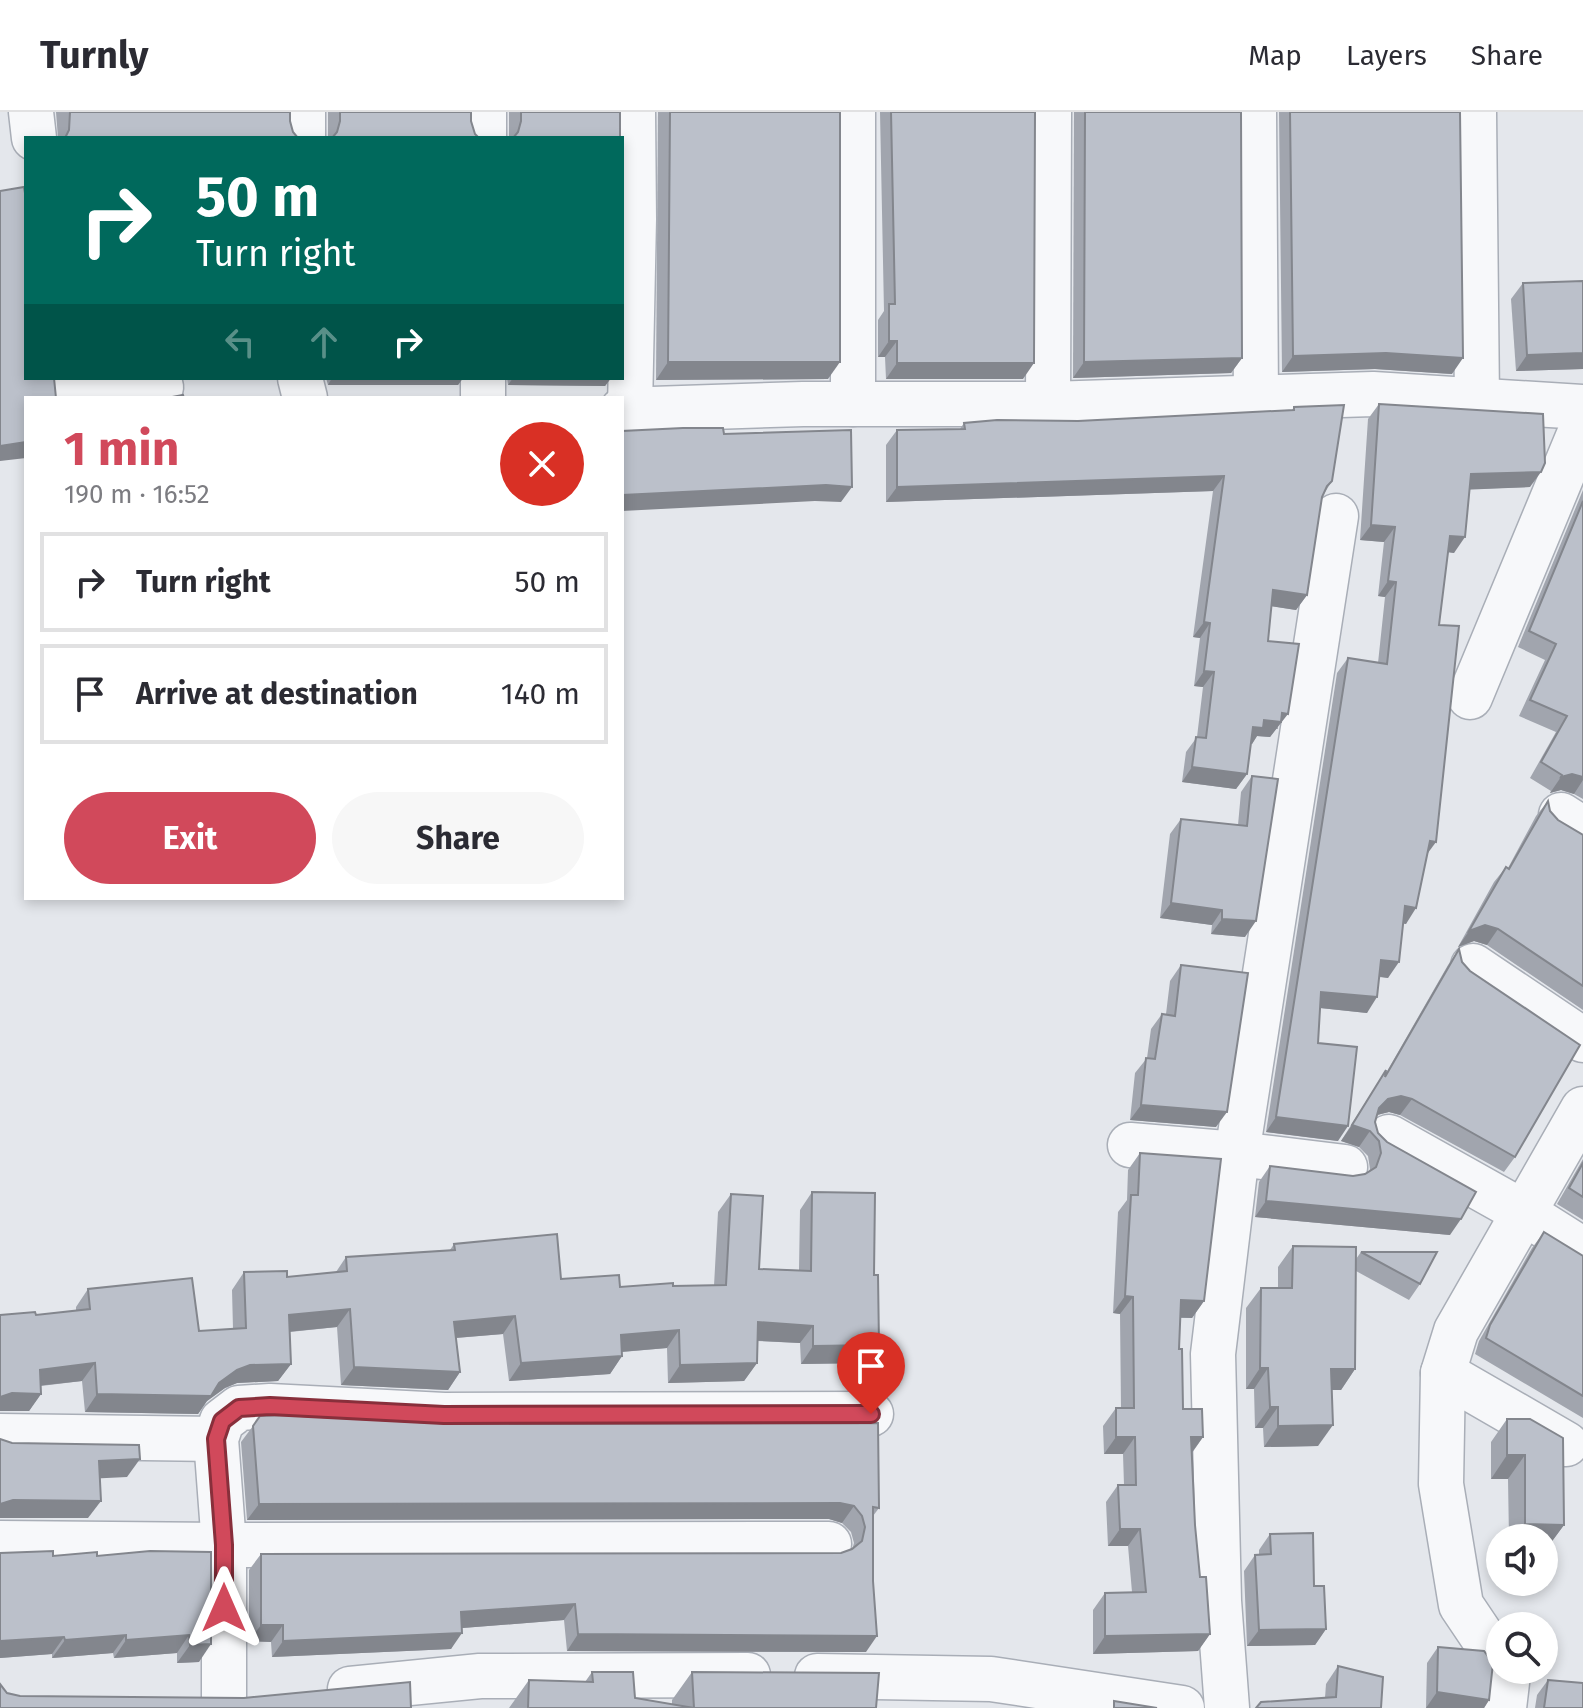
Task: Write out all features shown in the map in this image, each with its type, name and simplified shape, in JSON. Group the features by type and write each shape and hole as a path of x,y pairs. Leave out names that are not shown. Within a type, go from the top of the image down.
{"street":[{"path":"31,112 34,136"},
{"path":"303,112 303,136"},
{"path":"484,112 484,136"},
{"path":"633,112 634,219 626,410 853,404 1048,404 1373,394 1583,407"},
{"path":"853,112 853,404"},
{"path":"1048,404 1049,112"},
{"path":"1254,112 1256,398"},
{"path":"1474,112 1477,401"},
{"path":"62,380 72,394 85,396 161,387"},
{"path":"1470,697 1583,425"},
{"path":"1227,1708 1218,1572 1213,1354 1237,1154 1336,516"},
{"path":"1473,966 1583,1040"},
{"path":"1486,1642 1461,1605 1441,1484 1443,1373 1456,1331 1583,1109"},
{"path":"1389,1137 1523,1212 1583,1250"},
{"path":"1130,1145 1345,1167"},
{"path":"1443,1373 1566,1444"},
{"path":"269,1698 208,1702 224,1545 216,1439 222,1421 239,1408 270,1406 444,1415 871,1414"},
{"path":"0,1436 216,1439"},
{"path":"0,1543 829,1544"},
{"path":"314,1693 480,1676 738,1675 991,1679 1182,1708"},
{"path":"1504,1708 1507,1684"}],"building":[{"path":"70,112 290,112 296,136 66,136"},
{"path":"340,112 471,112 477,136 334,136"},
{"path":"521,112 620,112 620,136 515,136"},
{"path":"670,112 840,112 840,362 668,362"},
{"path":"891,112 1035,112 1034,363 897,363 897,341 889,341 889,304 895,304"},
{"path":"1085,112 1241,112 1242,358 1084,362"},
{"path":"1290,112 1460,112 1463,358 1386,353 1293,356"},
{"path":"24,187 24,380 54,380 56,396 24,396 24,442 0,446 0,191"},
{"path":"1583,281 1583,353 1527,355 1523,283"},
{"path":"1379,404 1543,414 1545,463 1541,472 1471,474 1465,537 1450,536 1439,625 1459,626 1436,842 1430,841 1416,908 1405,906 1399,962 1381,960 1377,997 1321,992 1318,1043 1357,1047 1348,1126 1276,1117 1348,658 1387,664 1396,582 1388,581 1395,527 1371,525"},
{"path":"1344,405 1332,481 1322,497 1307,595 1273,590 1268,641 1299,644 1288,714 1282,713 1281,722 1264,720 1263,728 1253,727 1247,774 1192,767 1196,737 1206,738 1214,672 1204,671 1210,623 1204,622 1224,476 897,487 897,430 965,429 964,423 997,420 1078,421"},
{"path":"723,428 724,434 851,430 852,487 826,485 624,495 624,431"},
{"path":"1583,501 1583,777 1572,774 1561,777 1541,762 1567,716 1530,700 1556,644 1529,631"},
{"path":"1252,776 1278,779 1256,921 1222,919 1222,910 1171,903 1181,819 1247,826"},
{"path":"1548,801 1550,811 1558,820 1583,835 1583,986 1498,929 1485,925 1469,931"},
{"path":"1459,949 1462,962 1470,971 1580,1045 1515,1157 1412,1099 1401,1096 1388,1099 1379,1108 1375,1122 1378,1133 1387,1142 1476,1192 1461,1219 1266,1201 1270,1166 1353,1176 1365,1174 1376,1167 1381,1153 1379,1141 1370,1131 1352,1125 1386,1070 1385,1077"},
{"path":"1181,965 1248,973 1227,1112 1141,1105 1146,1058 1155,1059 1162,1014 1175,1016"},
{"path":"1140,1153 1221,1159 1204,1301 1181,1300 1179,1349 1182,1349 1183,1409 1202,1409 1203,1437 1191,1437 1200,1577 1206,1577 1210,1634 1105,1636 1105,1593 1146,1592 1140,1529 1120,1529 1118,1485 1136,1485 1135,1437 1116,1437 1116,1408 1134,1408 1133,1297 1125,1296 1131,1195 1138,1195"},
{"path":"1583,1163 1583,1197 1569,1188"},
{"path":"812,1192 875,1193 874,1275 878,1275 879,1345 813,1346 813,1326 758,1322 757,1363 680,1365 679,1330 621,1335 622,1356 521,1363 515,1316 454,1322 460,1372 354,1367 350,1309 289,1315 291,1364 250,1365 237,1370 219,1383 211,1396 97,1394 95,1363 40,1370 41,1394 12,1393 0,1397 0,1315 90,1309 88,1289 192,1278 199,1331 246,1328 244,1272 287,1271 287,1277 347,1271 346,1257 455,1250 454,1244 557,1234 561,1279 619,1275 620,1287 673,1283 673,1286 726,1285 731,1194 763,1196 759,1269 811,1271"},
{"path":"1544,1232 1583,1256 1583,1396 1486,1338 1490,1325"},
{"path":"1293,1246 1356,1247 1355,1369 1331,1369 1333,1425 1278,1426 1278,1407 1270,1407 1268,1368 1260,1368 1261,1288 1292,1288"},
{"path":"1361,1252 1437,1252 1420,1284"},
{"path":"260,1416 456,1424 878,1423 879,1508 873,1507 877,1636 578,1634 575,1604 461,1612 462,1633 283,1641 283,1625 261,1625 261,1554 841,1553 862,1541 865,1527 862,1516 854,1506 840,1503 259,1504 253,1426"},
{"path":"1507,1419 1530,1419 1563,1438 1564,1525 1525,1524 1525,1455 1507,1455"},
{"path":"0,1439 12,1443 139,1445 140,1459 99,1461 101,1501 13,1500 0,1504"},
{"path":"1313,1533 1314,1586 1324,1586 1326,1629 1259,1630 1255,1555 1271,1554 1270,1534"},
{"path":"53,1551 53,1556 97,1552 97,1556 150,1551 211,1552 211,1644 190,1645 189,1635 126,1640 126,1635 0,1641 0,1553"},
{"path":"1438,1647 1484,1651 1486,1684 1491,1684 1489,1700 1437,1692"},
{"path":"1338,1666 1383,1677 1381,1708 1256,1708 1261,1702 1336,1697"},
{"path":"592,1672 633,1672 635,1698 694,1708 528,1708 529,1680 593,1682"},
{"path":"692,1672 879,1673 876,1708 694,1708"},
{"path":"1558,1681 1583,1683 1583,1708 1544,1708 1547,1684 1558,1684"},
{"path":"410,1682 411,1708 0,1708 0,1684 7,1693 20,1696 244,1698"},
{"path":"1114,1701 1157,1708 1114,1708"}],"route":[{"path":"224,1608 224,1545 216,1439 222,1421 239,1408 270,1406 444,1415 871,1414"}]}
